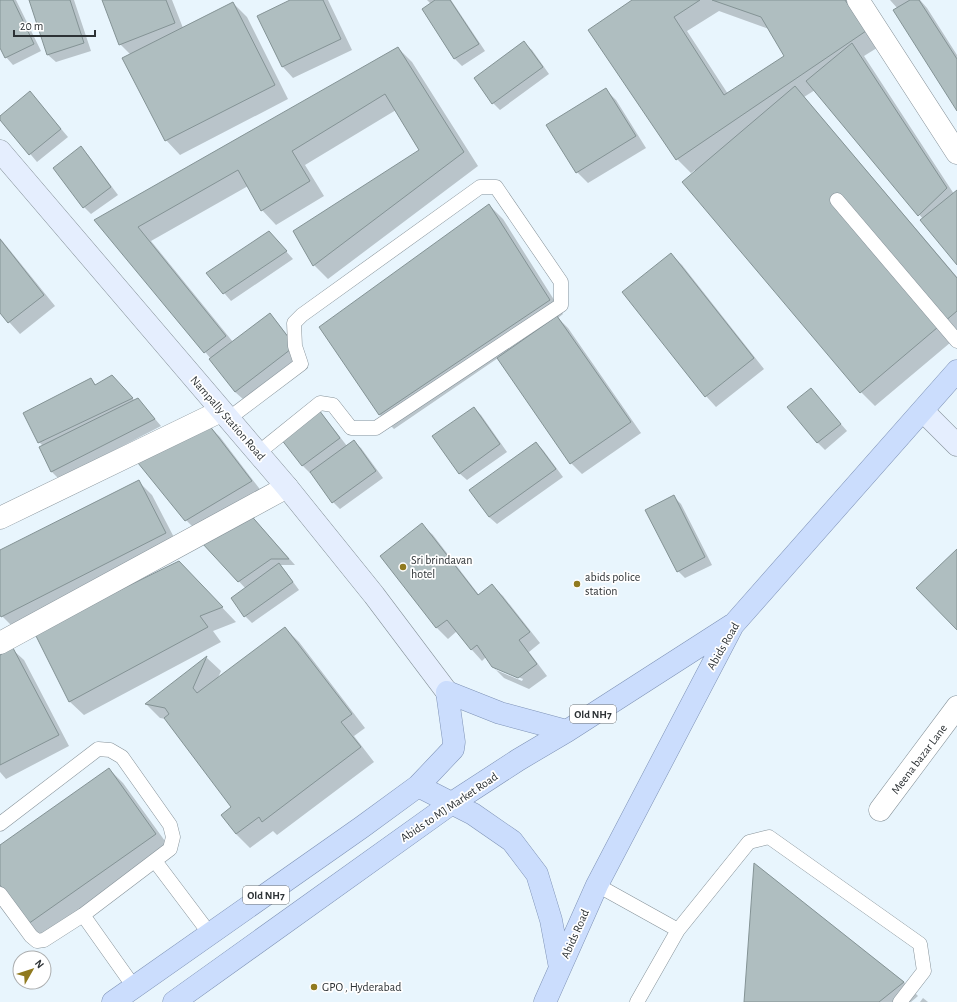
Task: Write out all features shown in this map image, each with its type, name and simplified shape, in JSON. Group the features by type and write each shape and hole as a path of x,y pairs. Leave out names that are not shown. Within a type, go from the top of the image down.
{"main road":[{"name":"Nampally Station Road","path":"0,150 287,487 374,595 447,692"},
{"name":"Abids Road","path":"545,1002 597,885 733,624 957,372"},
{"path":"923,411 957,445"},
{"name":"Abids to MJ Market Road","path":"174,1002 452,803 733,624"},
{"path":"560,968 551,920 537,874 512,840 473,814 418,786 452,749 454,742 447,692 500,713 567,731"},
{"name":"Old NH7","path":"113,1002 418,786"}],"street":[{"path":"858,0 957,153"},
{"path":"0,518 225,415"},
{"path":"0,643 287,487"},
{"name":"Meena bazar Lane","path":"880,810 957,707"}],"lane":[{"path":"225,415 301,364 295,346 294,323 302,314 480,186 496,187 561,282 561,305 376,428 351,428 333,405 320,403 258,453"},
{"path":"837,200 957,341"},
{"path":"0,824 98,749 110,750 122,756 170,825 173,837 170,849 155,861 83,914 44,940 37,941 31,936 0,894"},
{"path":"637,1002 678,930 749,842 769,837 920,944 924,971 900,1002"},
{"path":"155,861 210,934"},
{"path":"597,885 678,930"},
{"path":"83,914 134,987"}],"building":[{"path":"0,0 13,0 34,44 5,58 0,48"},
{"path":"29,0 70,0 84,43 47,55"},
{"path":"102,0 166,0 175,23 119,45"},
{"path":"290,0 323,0 341,39 282,67 257,16"},
{"path":"435,0 450,0 479,44 454,59 422,9"},
{"path":"632,0 700,0 674,17 724,95 784,56 761,17 712,0 845,0 866,31 676,160 588,30"},
{"path":"910,0 919,0 957,59 957,111 893,10"},
{"path":"233,2 275,85 165,141 122,58"},
{"path":"524,41 543,67 492,104 474,78"},
{"path":"852,43 947,188 918,216 806,81"},
{"path":"398,47 464,152 313,266 293,231 419,150 385,94 292,151 310,181 261,211 238,170 138,227 226,336 204,353 94,220"},
{"path":"795,86 957,278 957,311 860,393 682,182"},
{"path":"606,88 636,136 576,173 546,125"},
{"path":"30,91 61,129 29,155 0,120 0,116"},
{"path":"81,146 111,187 83,208 53,168"},
{"path":"957,190 957,265 920,220"},
{"path":"489,204 550,300 379,415 319,327"},
{"path":"269,231 287,251 223,294 206,273"},
{"path":"0,239 44,295 8,323 0,313"},
{"path":"671,253 754,358 705,397 622,292"},
{"path":"270,313 295,346 235,392 209,359"},
{"path":"557,316 631,422 570,464 497,358"},
{"path":"112,375 133,398 38,443 23,413 91,378 95,385"},
{"path":"811,388 841,424 817,443 787,407"},
{"path":"138,398 155,419 51,472 39,447"},
{"path":"474,407 500,444 459,474 432,436"},
{"path":"319,410 340,438 302,466 281,439"},
{"path":"209,425 252,481 185,521 138,463"},
{"path":"354,440 376,471 332,503 310,472"},
{"path":"536,442 556,469 489,517 469,490"},
{"path":"139,480 166,533 1,617 0,550"},
{"path":"674,495 705,557 677,572 645,510"},
{"path":"248,512 289,559 271,559 238,582 202,543"},
{"path":"422,523 478,595 492,584 530,632 519,640 537,664 518,678 492,667 477,645 471,650 447,620 436,628 380,556"},
{"path":"957,549 957,630 916,588"},
{"path":"179,561 223,607 200,616 208,627 69,702 34,632"},
{"path":"279,563 293,582 244,617 231,598"},
{"path":"285,627 352,714 341,722 361,747 262,822 259,817 236,834 221,815 231,807 164,718 169,714 165,708 145,704 207,656 193,688 197,693"},
{"path":"13,648 59,735 0,765 0,655"},
{"path":"109,768 156,834 28,924 0,885 0,845"},
{"path":"754,863 904,982 879,1002 744,1002"}],"place":[{"name":"Sri brindavan hotel","path":"403,567"},
{"name":"abids police station","path":"577,584"},
{"name":"GPO , Hyderabad","path":"314,987"}]}
